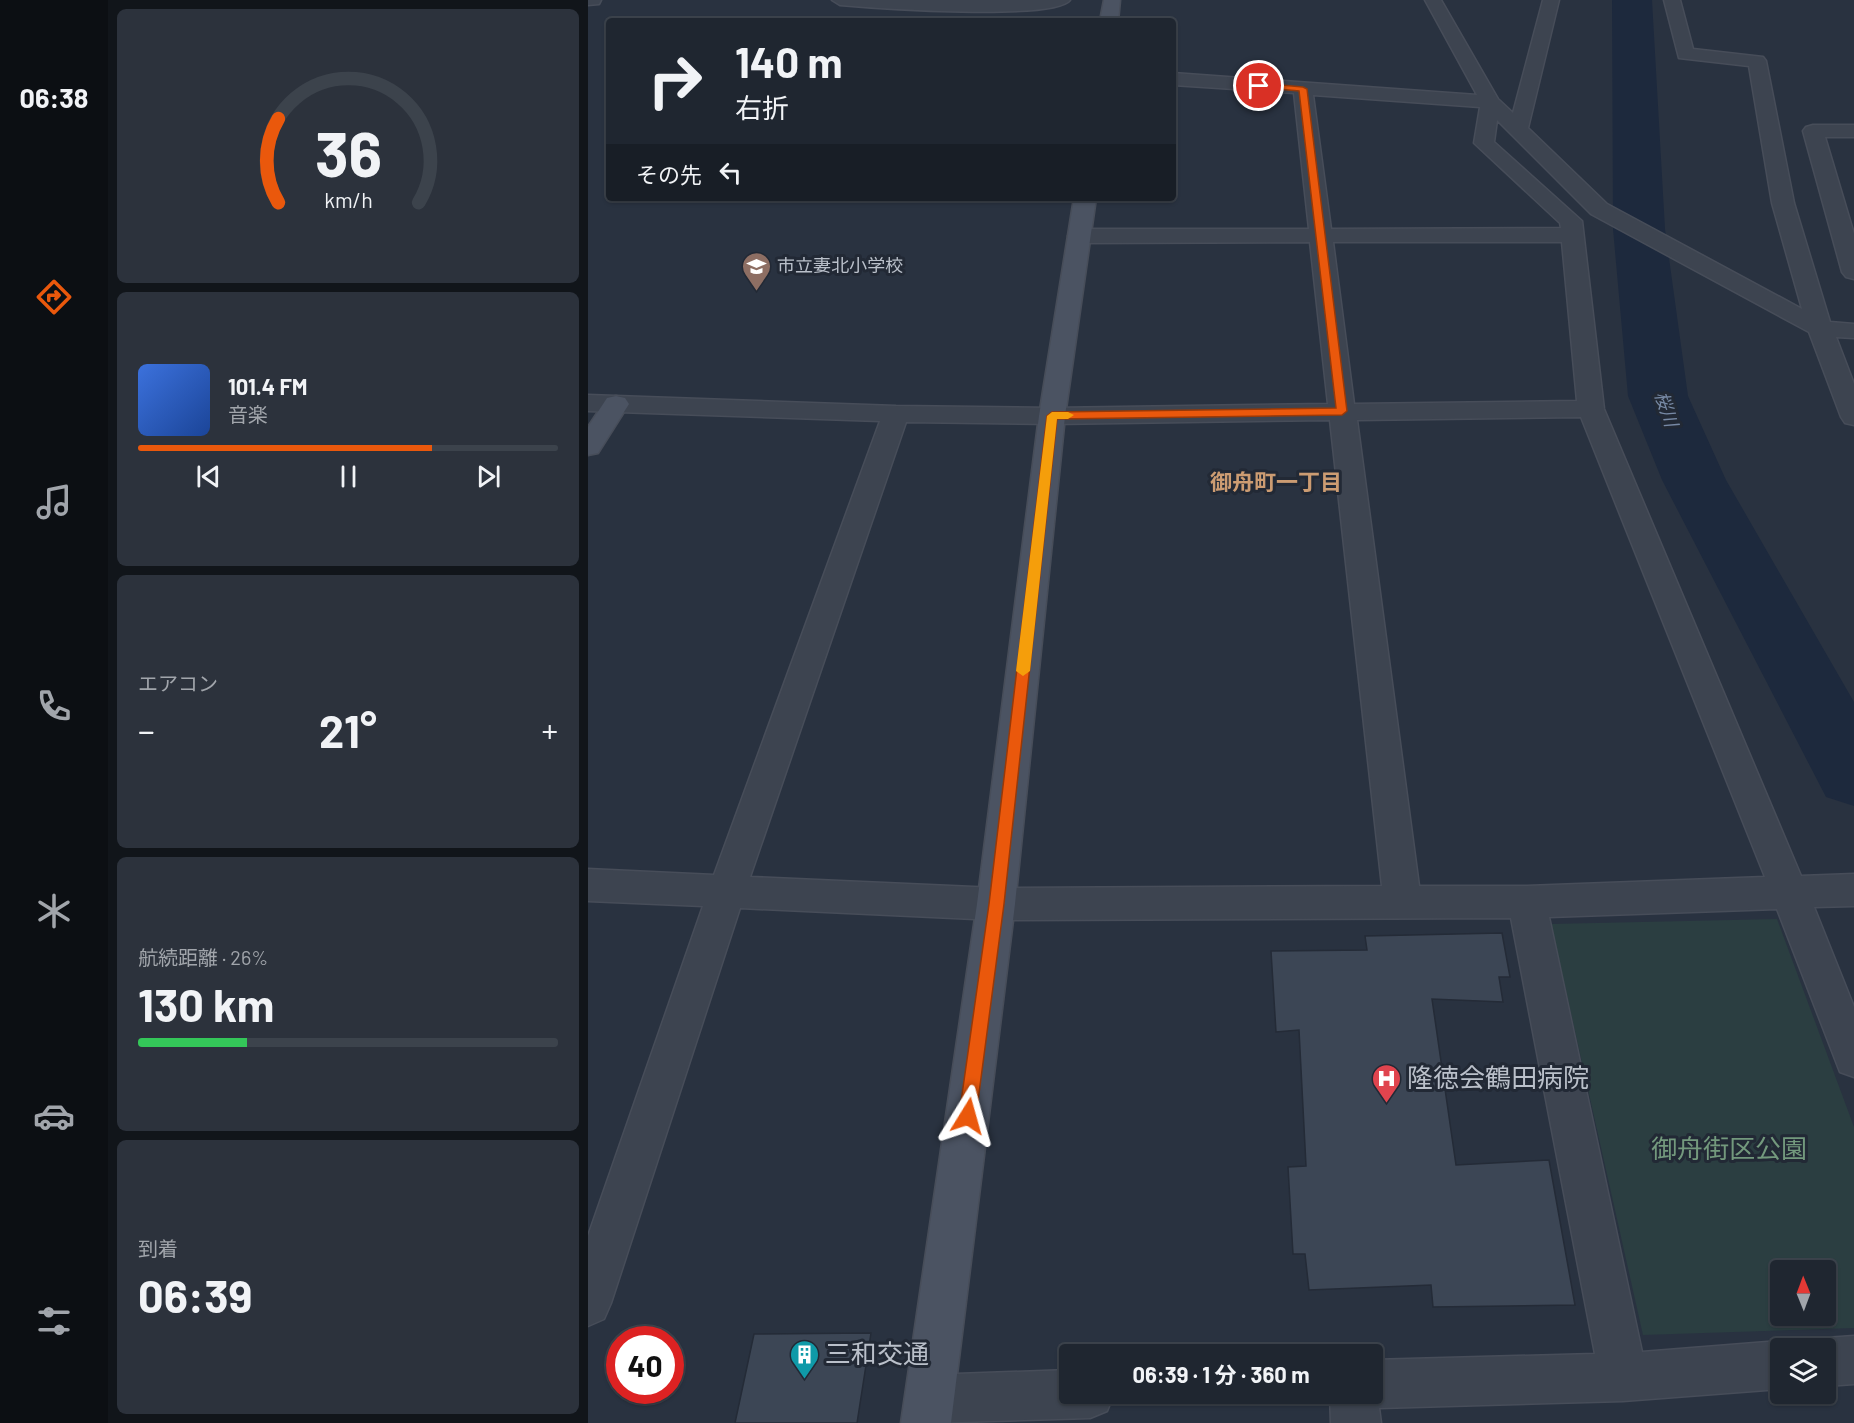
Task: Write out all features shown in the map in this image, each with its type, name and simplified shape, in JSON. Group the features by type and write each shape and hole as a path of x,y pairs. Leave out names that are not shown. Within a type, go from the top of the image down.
{"street":[{"path":"588,0 593,0"},
{"path":"840,0 947,9 992,8 1062,0"},
{"path":"1109,18 1112,0"},
{"path":"1432,0 1490,102 1599,209 1671,250 1820,328 1854,331"},
{"path":"1518,130 1551,0"},
{"path":"1672,0 1685,54 1757,61 1783,203 1820,328 1854,417"},
{"path":"1176,79 1490,102"},
{"path":"1303,89 1402,902"},
{"path":"1490,102 1484,143 1571,221 1591,409 1790,891 1854,1058"},
{"path":"1854,131 1813,131 1854,272"},
{"path":"1059,1397 928,1411 996,904 1052,416 1084,201"},
{"path":"1079,236 1572,235"},
{"path":"588,403 896,414 1052,416 1591,409"},
{"path":"588,447 616,404"},
{"path":"588,1303 726,893 896,414"},
{"path":"588,885 996,904 1527,902 1854,890"},
{"path":"1527,902 1623,1377"},
{"path":"1836,1361 1854,1360"},
{"path":"1383,1384 1623,1377 1770,1366"},
{"path":"1355,1404 1356,1423"}],"green space":[{"name":"御舟街区公園","path":"1777,919 1854,1127 1854,1328 1643,1335 1551,924"}],"building":[{"name":"隆徳会鶴田病院","path":"1502,933 1510,977 1499,977 1503,1002 1432,999 1456,1165 1549,1160 1575,1305 1433,1307 1431,1285 1309,1290 1305,1254 1293,1254 1288,1167 1306,1166 1299,1030 1276,1032 1271,951 1367,950 1365,936"},
{"name":"三和交通","path":"871,1333 857,1423 735,1423 754,1334"}],"waterway":[{"name":"桜川","path":"1632,0 1639,229 1658,396 1694,480 1854,774"}],"slow traffic":[{"path":"1023,671 1052,416 1068,415"}],"place":[{"name":"市立妻北小学校","path":"756,292"},
{"name":"隆徳会鶴田病院","path":"1386,1104"},
{"name":"三和交通","path":"804,1380"}],"district":[{"name":"御舟町一丁目","path":"1276,482"}],"route":[{"path":"968,1116 996,904 1052,416 1342,411 1303,89 1259,86"}]}
